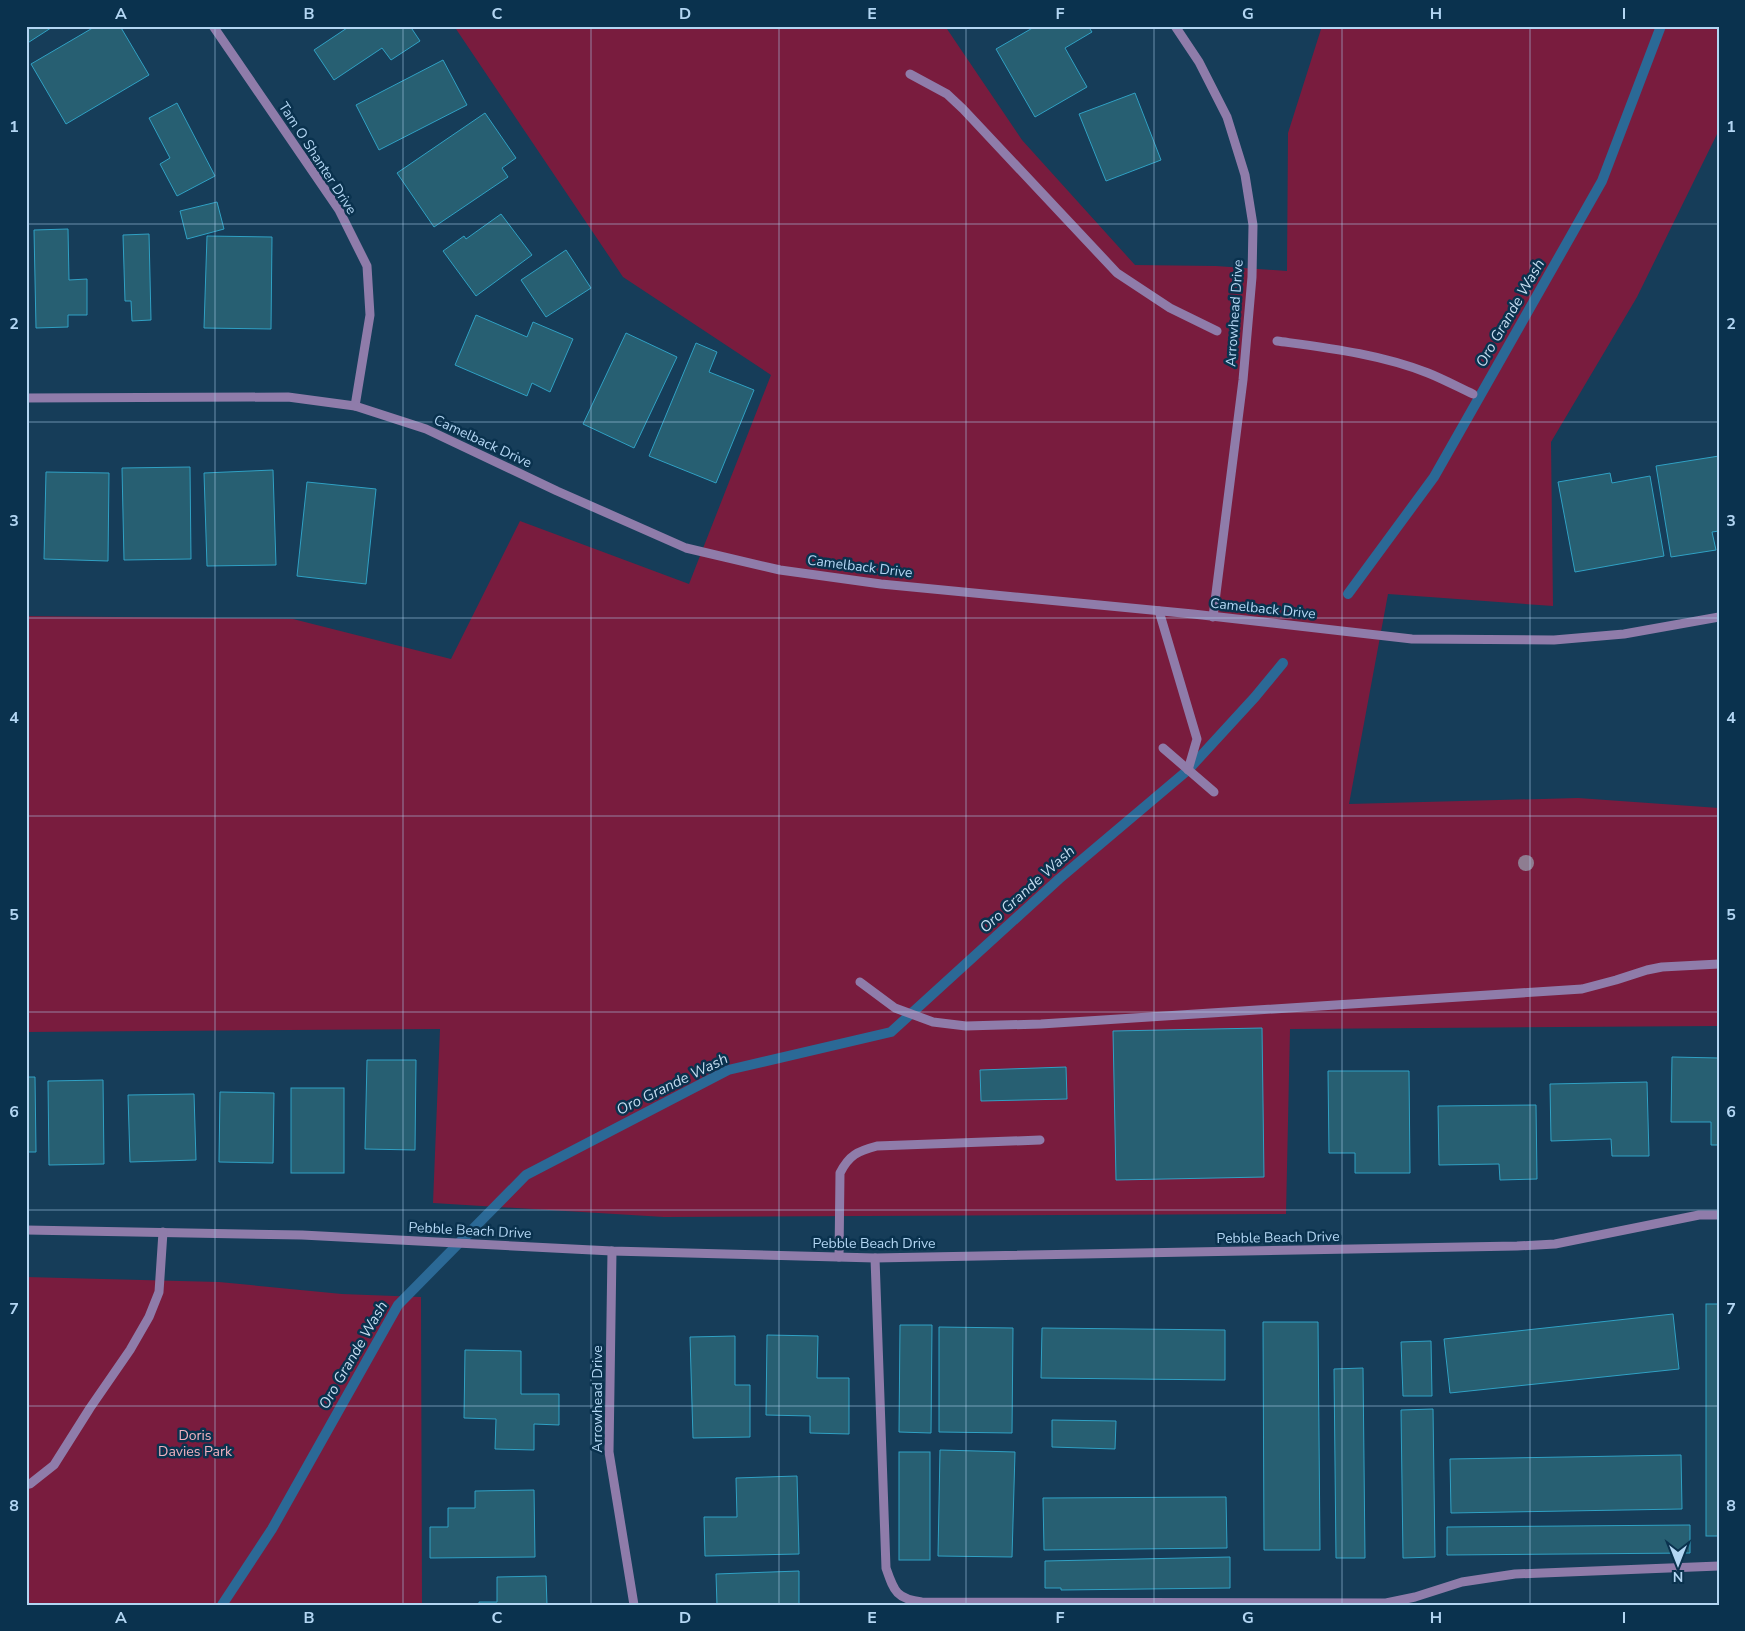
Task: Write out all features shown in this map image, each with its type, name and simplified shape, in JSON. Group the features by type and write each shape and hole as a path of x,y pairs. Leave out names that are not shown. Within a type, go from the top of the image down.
{"street":[{"name":"Tam O Shanter Drive","path":"213,26 339,210 367,266 370,315 355,406"},
{"name":"Arrowhead Drive","path":"1175,26 1199,62 1227,117 1245,175 1253,225 1252,277 1243,380 1213,616"},
{"path":"910,74 947,94 963,109 1117,273 1170,308 1217,331"},
{"path":"1277,341 1347,351 1379,359 1428,373 1473,394"},
{"name":"Camelback Drive","path":"26,398 288,397 355,406 426,429 557,491 686,548 780,570 881,584 1213,616 1412,639 1554,640 1624,634 1719,617"},
{"path":"1159,611 1197,739 1188,770"},
{"path":"1163,748 1214,792"},
{"path":"860,982 895,1008 933,1022 966,1026 1041,1024 1582,988 1662,967 1719,964"},
{"path":"839,1257 840,1174 845,1162 858,1151 877,1146 1040,1140"},
{"name":"Pebble Beach Drive","path":"26,1230 302,1235 612,1251 875,1258 1517,1246 1555,1244 1699,1215 1719,1215"},
{"path":"26,1485 54,1466 90,1408 130,1350 149,1317 159,1292 163,1232"},
{"name":"Arrowhead Drive","path":"612,1251 609,1452 634,1605"},
{"path":"875,1258 886,1568 893,1588 906,1600 922,1602 1386,1603 1415,1597 1462,1582 1515,1574 1719,1566"}],"green space":[{"path":"454,26 945,26 1022,140 1135,265 1216,266 1287,271 1288,133 1322,26 1719,26 1719,130 1637,297 1551,442 1553,606 1388,594 1349,804 1578,798 1719,808 1719,1026 1290,1029 1286,1214 664,1217 433,1203 440,1029 26,1032 26,616 293,619 451,659 520,521 689,584 771,375 623,277"},
{"name":"Doris Davies Park","path":"26,1277 219,1282 342,1294 421,1297 422,1605 26,1605"}],"building":[{"path":"26,26 54,26 26,44"},
{"path":"96,26 120,26 149,75 66,124 31,64"},
{"path":"350,26 410,26 420,41 391,60 382,48 334,80 314,50"},
{"path":"1036,26 1088,26 1092,32 1065,48 1087,87 1035,117 996,49"},
{"path":"443,60 467,105 379,150 356,105"},
{"path":"1135,93 1161,160 1106,181 1079,114"},
{"path":"177,103 215,176 177,196 160,164 170,158 149,118"},
{"path":"485,113 516,158 502,168 508,177 434,227 397,173"},
{"path":"217,202 224,229 187,239 180,211"},
{"path":"501,214 532,255 476,296 443,251 464,236 466,239"},
{"path":"68,229 69,280 87,279 87,315 68,315 68,327 36,328 34,230"},
{"path":"149,234 151,320 132,321 131,301 125,301 123,235"},
{"path":"207,236 272,237 271,329 204,328"},
{"path":"566,250 591,288 546,317 521,280"},
{"path":"476,315 527,337 533,322 573,339 550,392 532,383 527,396 455,365"},
{"path":"626,333 677,357 634,448 583,424"},
{"path":"696,343 717,352 709,372 754,390 716,483 649,456"},
{"path":"1719,456 1719,531 1712,532 1716,550 1671,557 1656,466"},
{"path":"190,467 191,559 124,560 122,468"},
{"path":"273,470 276,565 207,566 204,473"},
{"path":"46,472 109,473 108,561 44,559"},
{"path":"1610,473 1612,483 1650,476 1664,556 1575,572 1558,482"},
{"path":"307,482 376,489 366,584 297,576"},
{"path":"1262,1028 1264,1177 1116,1180 1113,1031"},
{"path":"1672,1057 1719,1058 1719,1145 1711,1145 1711,1122 1671,1122"},
{"path":"367,1060 416,1060 415,1150 365,1149"},
{"path":"1066,1067 1067,1099 981,1101 980,1070"},
{"path":"1328,1071 1409,1071 1410,1173 1355,1173 1355,1153 1329,1153"},
{"path":"26,1077 35,1077 36,1152 26,1152"},
{"path":"103,1080 104,1164 49,1165 48,1081"},
{"path":"1647,1082 1649,1156 1612,1156 1611,1139 1551,1141 1550,1084"},
{"path":"291,1088 344,1088 344,1173 291,1173"},
{"path":"220,1092 274,1093 273,1163 219,1162"},
{"path":"194,1094 196,1160 130,1162 128,1095"},
{"path":"1536,1105 1537,1179 1500,1180 1499,1164 1439,1165 1438,1106"},
{"path":"1706,1304 1719,1304 1719,1536 1706,1536"},
{"path":"1673,1314 1679,1369 1450,1393 1444,1339"},
{"path":"1263,1322 1318,1322 1320,1550 1264,1550"},
{"path":"900,1325 932,1325 931,1433 899,1432"},
{"path":"939,1327 1013,1328 1012,1433 939,1432"},
{"path":"1042,1328 1225,1330 1225,1380 1041,1378"},
{"path":"767,1335 818,1336 817,1378 849,1378 849,1434 810,1433 810,1416 766,1415"},
{"path":"735,1336 735,1385 750,1385 750,1437 693,1438 690,1337"},
{"path":"1431,1341 1432,1396 1403,1396 1401,1342"},
{"path":"465,1350 521,1351 521,1394 559,1394 559,1425 534,1424 534,1450 495,1449 496,1419 464,1418"},
{"path":"1363,1368 1365,1558 1336,1558 1334,1369"},
{"path":"1433,1409 1435,1557 1403,1558 1401,1410"},
{"path":"1052,1420 1116,1421 1115,1449 1052,1447"},
{"path":"940,1450 1015,1452 1012,1557 938,1556"},
{"path":"899,1452 930,1452 930,1560 899,1560"},
{"path":"1681,1455 1682,1509 1451,1513 1450,1459"},
{"path":"797,1476 799,1554 705,1556 704,1517 737,1517 736,1478"},
{"path":"534,1490 535,1557 430,1558 430,1527 448,1527 448,1508 475,1508 475,1491"},
{"path":"1226,1497 1227,1548 1044,1550 1043,1498"},
{"path":"1690,1525 1690,1553 1447,1555 1447,1527"},
{"path":"1230,1557 1230,1588 1061,1590 1061,1588 1045,1588 1045,1561"},
{"path":"799,1571 799,1605 717,1605 716,1574"},
{"path":"546,1576 547,1605 479,1605 479,1602 497,1602 497,1577"}],"waterway":[{"name":"Oro Grande Wash","path":"1348,594 1434,477 1602,181 1661,26"},
{"name":"Oro Grande Wash","path":"222,1605 272,1529 398,1305 526,1175 728,1070 891,1032 1059,879 1188,770 1255,697 1283,663"}]}
